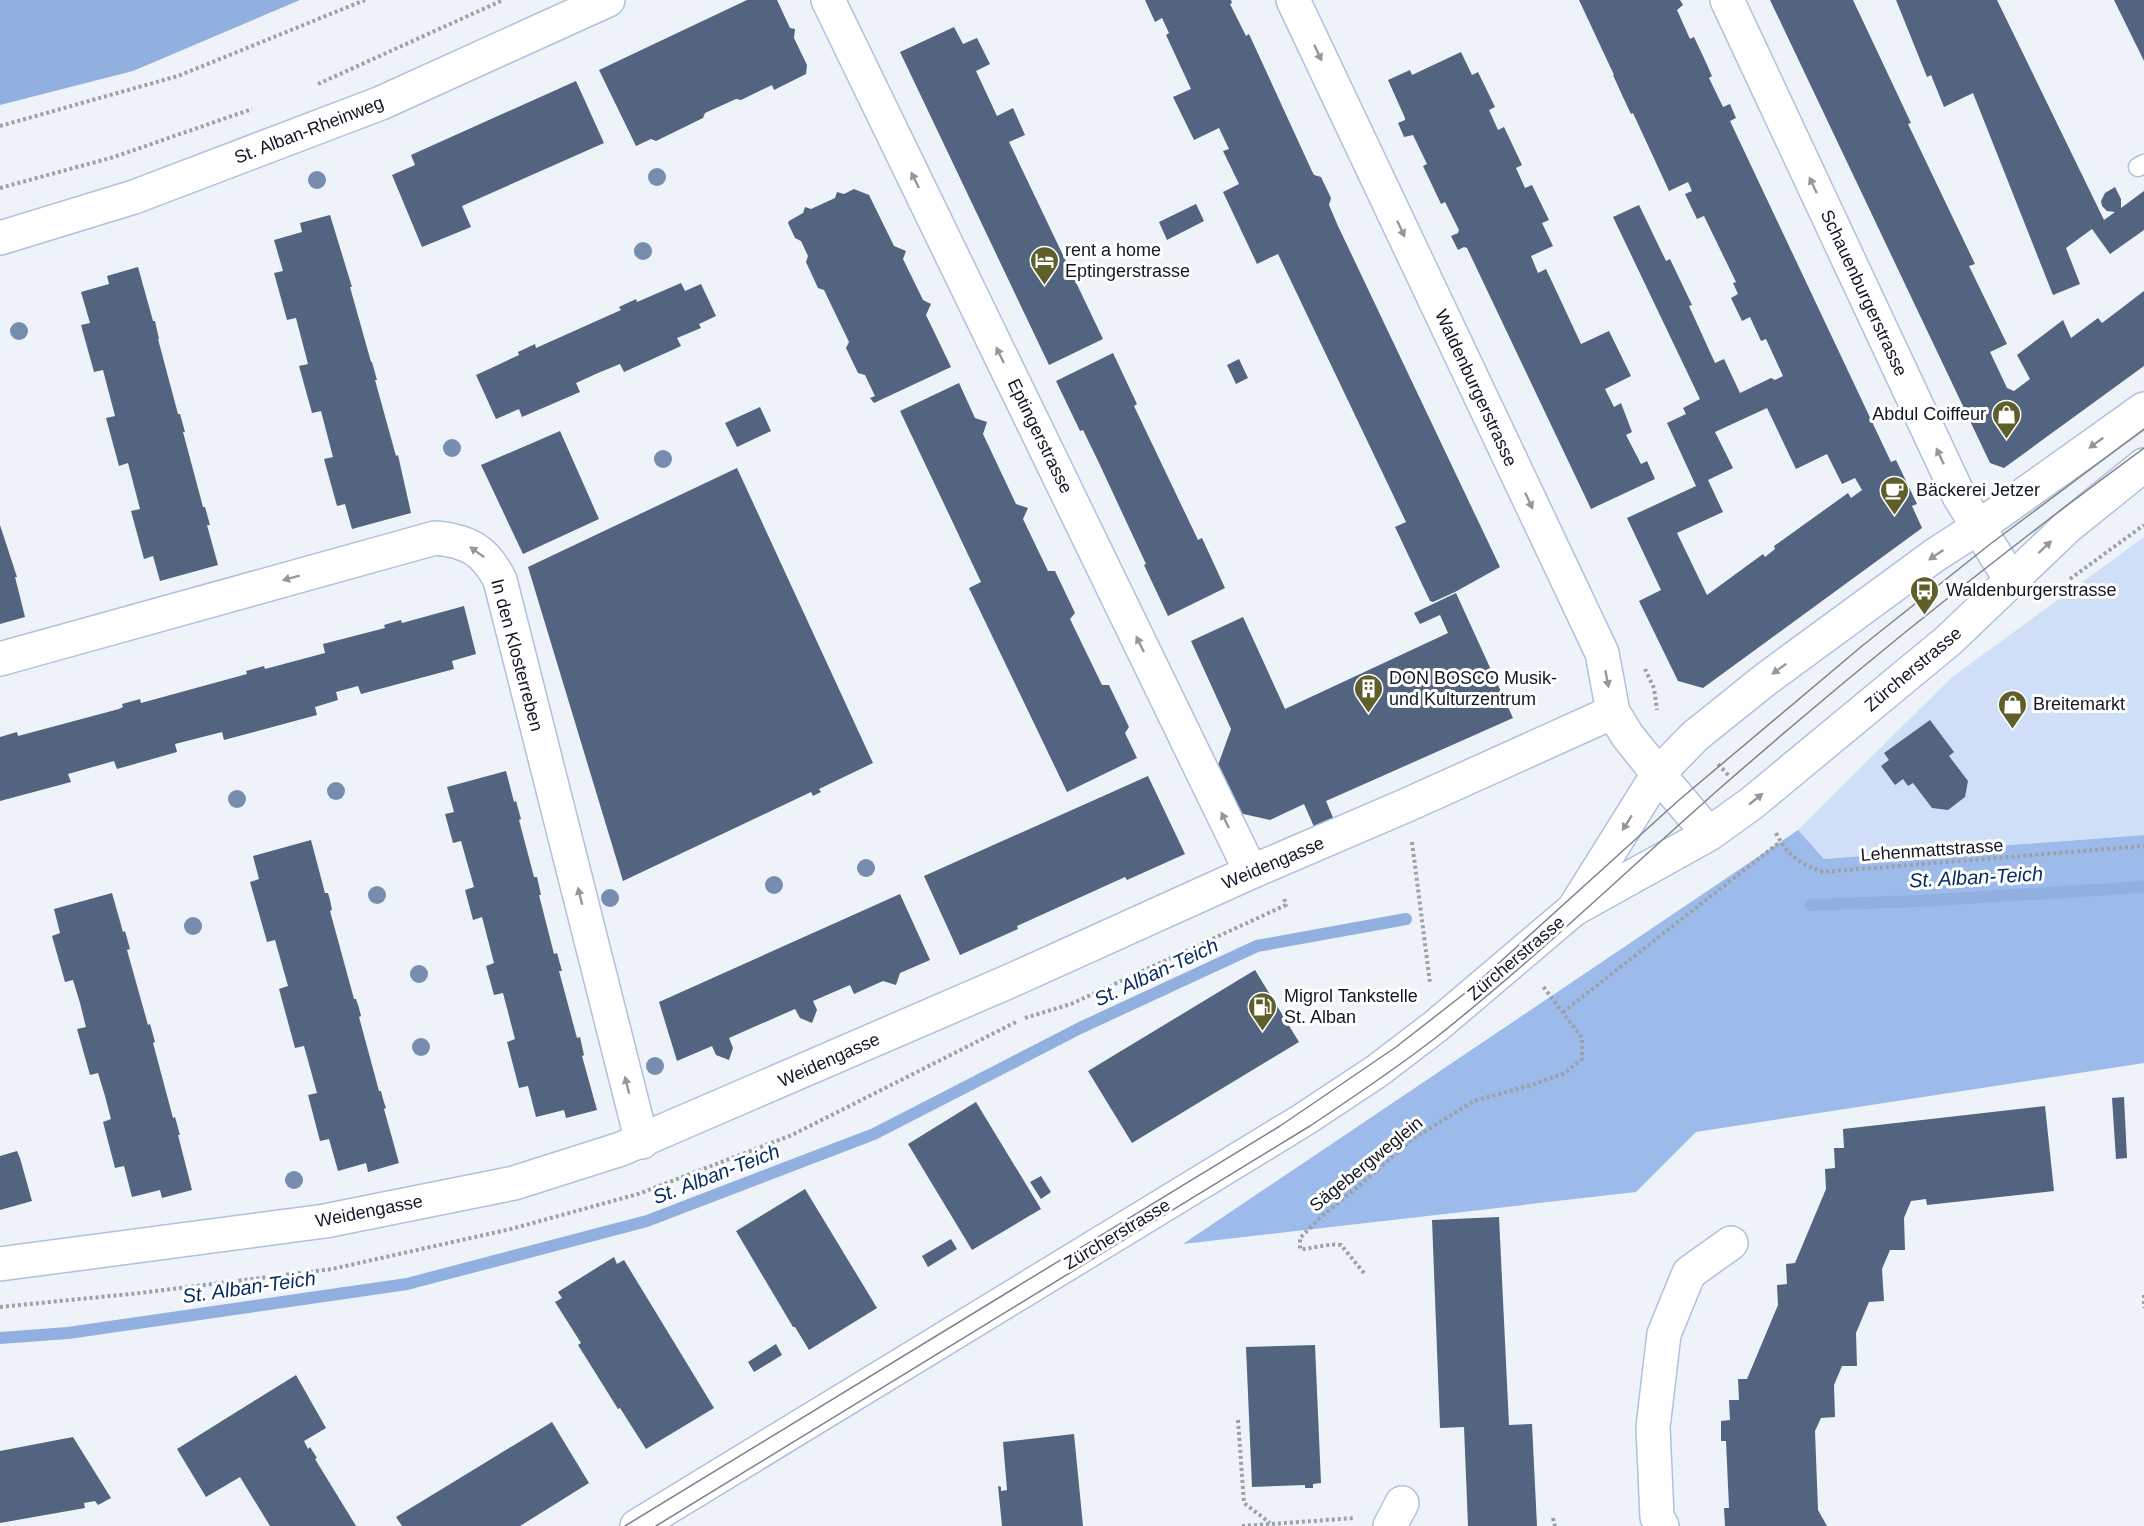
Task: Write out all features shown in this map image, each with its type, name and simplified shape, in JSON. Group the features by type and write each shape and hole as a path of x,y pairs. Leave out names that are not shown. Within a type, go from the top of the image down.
{"street":[{"name":"St. Alban-Rheinweg","path":"0,238 134,197 381,103 608,0"},
{"name":"Eptingerstrasse","path":"828,0 1251,872"},
{"name":"Waldenburgerstrasse","path":"1293,0 1602,653 1613,712 1627,735 1709,834"},
{"name":"Schauenburgerstrasse","path":"1727,0 1959,496 2011,580"},
{"name":"Zürcherstrasse","path":"1574,909 1658,774 1695,736 1766,679 1935,555 1977,528 2144,409"},
{"name":"Zürcherstrasse","path":"637,1526 1303,1120 1377,1071 1436,1026 1574,909 1709,834 1752,803 1949,640 2067,527 2144,465"},
{"name":"In den Klosterreben","path":"0,659 435,538 455,540 485,556 500,580 642,1142"},
{"name":"Weidengasse","path":"0,1264 336,1219 514,1183 642,1142 999,986 1613,712"},
{"path":"1662,1526 1657,1517 1653,1427 1664,1334 1689,1273 1731,1243"}],"path":[{"path":"0,126 178,76 365,0"},
{"path":"310,88 503,0"},
{"path":"0,188 114,157 256,108"},
{"name":"Lehenmattstrasse","path":"1752,803 1772,826 1780,842 1802,865 1822,872 2144,846"},
{"path":"1407,805 1436,1026"},
{"name":"Sägebergweglein","path":"1364,1273 1341,1245 1329,1243 1310,1249 1300,1249 1300,1239 1322,1216 1411,1140 1474,1101 1565,1073 1582,1059 1582,1038 1563,1012 1780,842"},
{"path":"2144,1295 2144,1308"},
{"path":"1239,1420 1244,1503 1271,1524"},
{"path":"1242,1526 1396,1515"},
{"path":"1553,1518 1555,1526"}],"shaded area":[{"path":"0,0 300,0 133,71 0,105"},
{"path":"2144,537 2144,835 1824,859 1798,830 1951,678"},
{"path":"1798,830 1824,859 2144,835 2144,1063 1696,1132 1636,1192 1183,1244"}],"building":[{"path":"747,0 777,0 790,28 795,29 794,38 807,65 806,74 774,90 772,85 741,100 736,99 705,113 703,118 656,141 651,139 636,146 599,70"},
{"path":"1145,0 1231,0 1230,4 1246,36 1249,34 1314,175 1321,177 1331,198 1329,205 1338,226 1500,567 1455,592 1433,602 1430,601 1395,527 1406,522 1278,254 1257,264 1223,192 1239,184 1223,151 1229,149 1219,128 1194,140 1173,97 1191,89 1166,35 1169,33 1162,18 1155,22"},
{"path":"1579,0 1680,0 1683,5 1677,10 1690,39 1694,37 1712,76 1709,78 1723,107 1730,104 1736,118 1730,121 1891,462 1896,460 1917,504 1912,506 1922,528 1703,688 1678,681 1639,601 1661,590 1627,518 1696,486 1667,423 1686,414 1683,408 1700,399 1613,217 1639,205 1666,261 1670,259 1692,305 1689,306 1715,363 1724,359 1740,393 1771,378 1775,380 1783,376 1766,339 1761,341 1750,317 1742,321 1731,298 1738,294 1733,283 1736,282 1704,216 1697,219 1685,194 1692,191 1688,182 1669,191","holes":["1767,408 1796,469 1827,454 1842,484 1855,478 1862,490 1851,498 1848,493 1774,546 1775,549 1765,557 1763,554 1707,595 1677,533 1723,512 1708,480 1733,468 1715,432"]},
{"path":"1770,0 1853,0 1911,123 1908,124 1975,264 1969,266 2007,344 1990,352 2007,388 2014,391 2030,379 2017,355 2063,320 2071,338 2098,318 2102,323 2144,291 2144,366 2004,468 1990,463"},
{"path":"1896,0 1997,0 2104,220 2115,212 2107,211 2102,206 2101,201 2105,193 2115,187 2121,199 2121,208 2144,191 2144,230 2110,254 2092,229 2066,248 2080,284 2053,295 1973,93 1944,107 1931,75 1927,77"},
{"path":"2114,0 2144,0 2144,61"},
{"path":"954,27 963,44 977,38 990,64 976,71 997,116 1013,108 1025,135 1009,142 1103,339 1049,365 900,52"},
{"path":"1461,52 1472,75 1478,72 1495,107 1489,110 1498,130 1504,127 1522,165 1516,168 1525,188 1532,185 1549,220 1542,223 1553,246 1531,256 1538,273 1546,269 1581,344 1609,331 1631,376 1605,389 1614,407 1621,403 1632,432 1626,435 1641,464 1647,461 1655,479 1591,509 1467,248 1458,250 1451,236 1459,230 1445,202 1441,204 1423,166 1427,164 1413,135 1404,137 1398,123 1405,118 1388,80 1410,70 1412,75"},
{"path":"576,81 604,143 462,206 471,227 422,247 392,175 415,165 411,155"},
{"path":"854,189 869,195 894,246 906,251 903,259 923,300 931,304 926,315 951,367 874,403 870,398 875,396 865,375 858,373 846,348 849,342 824,290 818,288 806,262 808,256 801,241 795,238 788,223 803,213 805,207 811,209 835,198 837,192 844,194"},
{"path":"1196,204 1204,221 1167,240 1159,222"},
{"path":"330,215 352,287 350,287 396,456 398,455 411,513 352,529 345,504 337,506 324,459 333,457 321,411 312,413 299,366 308,364 296,318 287,320 274,273 283,271 274,240 302,232 300,223"},
{"path":"138,267 153,321 155,321 203,507 205,507 210,525 207,525 218,565 160,581 153,556 144,559 131,511 140,509 128,463 119,466 106,418 115,416 103,370 94,372 81,325 90,323 81,292 109,284 107,276"},
{"path":"681,283 685,291 701,284 716,316 699,324 701,328 677,338 681,346 624,372 620,364 598,373 576,383 580,392 522,417 519,409 496,419 476,375 519,355 518,352 535,344 536,348 621,310 619,307 636,299 637,302"},
{"path":"1113,353 1137,404 1134,406 1198,540 1202,538 1225,588 1168,616 1099,463 1083,430 1080,431 1056,381"},
{"path":"1239,359 1248,378 1236,384 1227,365"},
{"path":"959,383 975,418 987,422 983,434 1016,504 1028,508 1023,519 1048,571 1055,571 1075,613 1070,619 1102,685 1109,685 1129,727 1125,733 1137,758 1067,792 969,588 981,582 900,411"},
{"path":"760,407 771,431 737,447 725,423"},
{"path":"560,431 599,519 523,554 481,465"},
{"path":"737,468 873,763 819,789 821,792 813,796 811,792 623,881 528,567"},
{"path":"0,525 17,577 15,577 25,617 0,624"},
{"name":"DON BOSCO Musik- und Kulturzentrum","path":"1456,593 1513,718 1326,801 1334,820 1315,829 1304,804 1270,820 1239,813 1217,768 1231,729 1191,641 1243,617 1285,709 1448,633 1440,615 1420,624 1414,613"},
{"path":"464,606 476,654 452,661 454,669 361,694 358,686 336,692 338,700 315,707 317,715 224,740 222,732 175,744 177,752 117,769 114,761 68,774 71,782 0,801 0,737 17,732 18,736 119,709 123,707 122,704 140,699 141,703 247,674 246,671 264,666 265,669 325,653 323,644 385,628 384,625 401,620 402,623"},
{"path":"1930,720 1954,752 1949,756 1968,781 1965,797 1948,810 1932,808 1913,783 1908,786 1903,779 1895,785 1881,766 1889,760 1884,753"},
{"path":"506,771 521,819 519,820 534,877 537,877 541,895 539,895 554,954 557,953 562,971 559,971 577,1038 580,1037 584,1055 582,1056 597,1110 566,1118 564,1110 536,1117 528,1086 519,1088 507,1042 515,1039 503,993 494,995 486,966 494,963 482,917 473,920 465,890 474,887 461,841 453,843 445,814 454,812 447,787"},
{"path":"1148,776 1185,854 1127,880 1125,877 1017,926 1018,929 960,955 924,876"},
{"path":"311,840 325,893 328,893 330,900 332,910 330,911 354,999 359,1008 361,1016 359,1017 379,1091 381,1091 386,1108 384,1109 399,1163 368,1172 366,1163 338,1171 329,1139 320,1141 308,1095 317,1093 304,1046 295,1048 279,989 288,986 275,940 267,942 250,882 259,879 253,856"},
{"path":"112,893 130,949 127,950 155,1042 153,1043 173,1118 175,1117 180,1135 178,1135 192,1190 162,1198 160,1190 132,1197 124,1166 115,1168 103,1122 111,1119 105,1096 98,1073 90,1075 77,1029 86,1027 80,1003 73,980 65,982 52,936 60,933 54,909"},
{"path":"900,894 930,960 900,973 896,985 883,981 854,994 850,985 813,1001 817,1010 812,1023 800,1018 795,1009 729,1038 733,1048 729,1060 716,1055 712,1046 677,1061 659,1002"},
{"path":"1255,970 1299,1042 1132,1143 1088,1071"},
{"path":"2124,1097 2127,1158 2116,1159 2112,1098"},
{"path":"976,1102 1041,1209 972,1250 908,1144"},
{"path":"2045,1106 2054,1191 1927,1205 1926,1199 1911,1201 1904,1218 1905,1250 1890,1250 1882,1269 1884,1301 1869,1302 1856,1333 1857,1366 1842,1366 1834,1385 1835,1417 1821,1418 1815,1431 1818,1510 1827,1526 1725,1526 1724,1508 1729,1508 1726,1441 1721,1441 1721,1421 1730,1420 1729,1400 1739,1400 1738,1379 1747,1379 1778,1305 1777,1285 1787,1284 1786,1264 1795,1263 1826,1189 1825,1169 1835,1168 1834,1148 1844,1148 1843,1129"},
{"path":"17,1151 32,1201 0,1210 0,1156"},
{"path":"1041,1176 1051,1192 1041,1199 1030,1182"},
{"path":"805,1189 877,1308 809,1350 736,1231"},
{"path":"1499,1217 1509,1425 1532,1424 1537,1526 1468,1526 1464,1427 1440,1428 1432,1220"},
{"path":"951,1239 957,1249 928,1267 922,1256"},
{"path":"614,1257 617,1264 624,1260 714,1408 646,1449 578,1345 581,1343 555,1302 562,1298 558,1292"},
{"path":"776,1344 782,1355 754,1372 748,1362"},
{"path":"1315,1345 1321,1483 1313,1484 1313,1488 1305,1488 1305,1485 1252,1487 1246,1347"},
{"path":"296,1375 326,1428 304,1441 317,1458 315,1459 356,1526 270,1526 240,1477 206,1497 177,1449"},
{"path":"552,1422 589,1483 520,1526 402,1526 396,1517"},
{"path":"1074,1434 1083,1526 1002,1526 998,1486 1001,1487 1001,1491 1007,1490 1003,1442"},
{"path":"73,1437 111,1498 98,1505 95,1501 84,1503 85,1508 0,1523 0,1451"}],"waterway":[{"name":"St. Alban-Teich","path":"1811,905 1919,901 2144,887"},
{"name":"St. Alban-Teich","path":"0,1338 68,1333 407,1284 647,1221 874,1134 1080,1028 1257,946 1406,919"}],"tram line":[{"path":"625,1526 1280,1126 1396,1047 1469,990 1679,800 1862,646 1989,545 2144,429"},
{"path":"656,1526 1310,1126 1404,1062 1507,979 1718,790 1874,658 1981,572 2144,448"}],"place":[{"name":"rent a home Eptingerstrasse","path":"1044,286"},
{"name":"Abdul Coiffeur","path":"2007,440"},
{"name":"Bäckerei Jetzer","path":"1895,516"},
{"name":"Waldenburgerstrasse","path":"1925,616"},
{"name":"DON BOSCO Musik- und Kulturzentrum","path":"1368,714"},
{"name":"Breitemarkt","path":"2012,730"},
{"name":"Migrol Tankstelle St. Alban","path":"1263,1032"}]}
